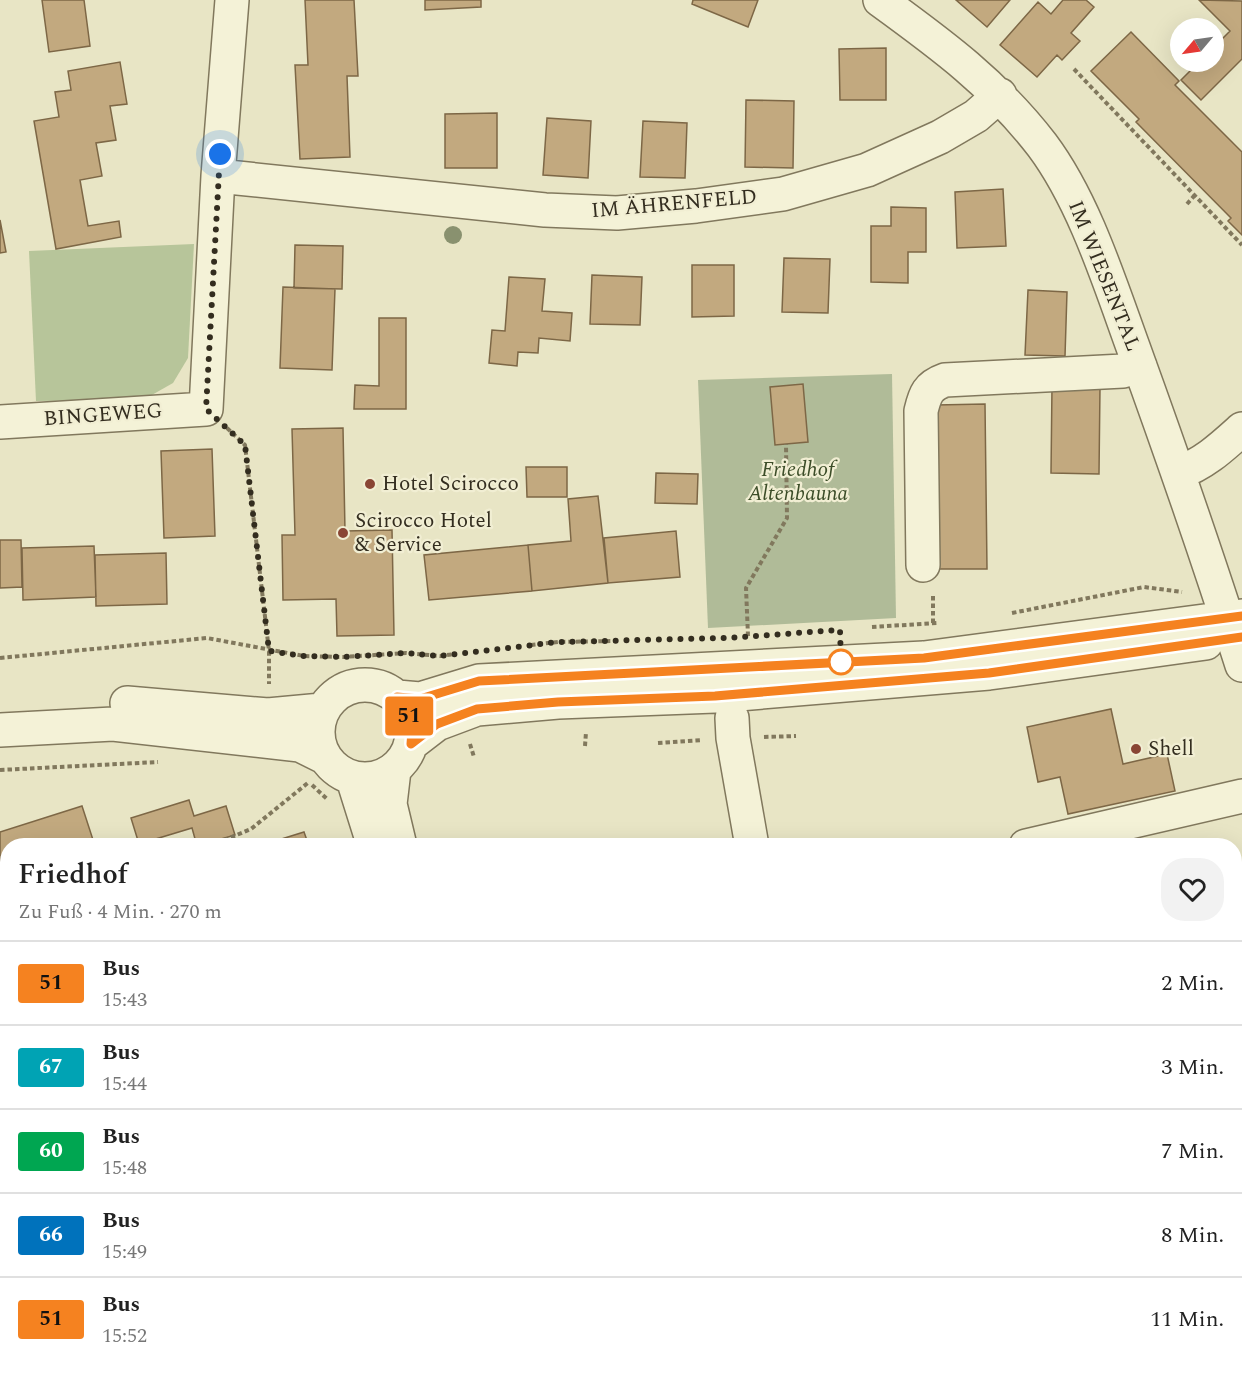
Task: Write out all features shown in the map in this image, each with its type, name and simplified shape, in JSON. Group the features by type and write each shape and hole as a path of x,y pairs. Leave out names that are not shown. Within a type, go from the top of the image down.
{"street":[{"path":"206,409 218,176 232,0"},
{"name":"IM WIESENTAL","path":"880,0 945,47 1000,95 1043,147 1062,176 1077,204 1107,274 1234,627"},
{"name":"IM ÄHRENFELD","path":"218,176 545,210 617,213 696,206 783,194 867,170 940,137 976,116 1000,95"},
{"path":"923,565 921,411 924,396 932,384 945,380 1123,371 1140,366"},
{"name":"BINGEWEG","path":"0,422 206,409"},
{"path":"1178,473 1194,468 1212,456 1242,429"},
{"path":"312,772 322,710 337,694 357,686 378,687 397,697 420,699 479,681 924,658 1234,627"},
{"path":"312,772 332,767 353,779 367,780 381,777 437,724 477,709 558,702 715,696 989,673 1234,627"},
{"path":"397,697 405,707 412,731 402,757 390,804 398,838"},
{"path":"0,707 117,702 268,715 322,710"},
{"path":"0,730 113,724 300,745 312,772"},
{"path":"732,728 751,838"},
{"path":"353,779 371,838"},
{"path":"1061,838 1242,796"}],"path":[{"path":"1074,69 1242,245"},
{"path":"1186,204 1194,196"},
{"path":"206,409 245,445 269,651"},
{"path":"748,636 746,588 787,518 786,444"},
{"path":"1007,614 1144,587 1188,593 1234,627"},
{"path":"863,628 942,622"},
{"path":"737,637 760,635"},
{"path":"0,658 207,638 304,656 343,657 406,653 440,656 464,653"},
{"path":"523,646 618,640"},
{"path":"585,746 587,727"},
{"path":"658,743 732,728"},
{"path":"468,740 474,757"},
{"path":"0,770 170,761"},
{"path":"229,838 251,829 312,772 332,804"}],"green space":[{"path":"194,244 188,358 173,383 143,400 36,401 29,251"},
{"name":"Friedhof Altenbauna","path":"892,374 896,618 708,628 698,380"}],"building":[{"path":"42,0 84,0 90,46 49,52"},
{"path":"305,0 354,0 358,76 347,76 350,157 300,159 295,65 308,65"},
{"path":"425,0 481,0 481,7 425,10"},
{"path":"693,0 758,0 748,27 692,4"},
{"path":"956,0 1010,0 987,27"},
{"path":"1063,0 1086,0 1094,7 1071,33 1080,41 1062,60 1057,55 1037,77 1000,45 1038,2 1051,14"},
{"path":"1199,0 1242,1 1242,59 1201,100 1181,80 1189,72 1224,72 1224,37 1230,31 1224,25 1224,18 1217,18"},
{"path":"1131,32 1179,81 1175,85 1242,152 1242,235 1228,221 1231,218 1136,122 1139,119 1091,71"},
{"path":"886,48 886,100 840,100 839,49"},
{"path":"120,62 127,104 110,106 116,140 96,143 102,176 80,180 88,226 119,221 121,237 56,249 34,121 59,117 55,92 71,90 68,71"},
{"path":"746,100 794,101 793,168 745,167"},
{"path":"497,113 497,168 445,168 445,114"},
{"path":"547,118 591,121 588,178 543,175"},
{"path":"643,121 687,123 685,178 640,177"},
{"path":"1003,189 1006,246 957,248 955,192"},
{"path":"891,207 926,208 926,252 908,252 908,283 871,282 871,226 891,226"},
{"path":"0,220 6,252 0,253"},
{"path":"295,245 343,246 342,289 294,288"},
{"path":"784,258 830,259 828,313 782,312"},
{"path":"692,265 734,265 734,316 692,317"},
{"path":"592,275 642,277 640,325 590,324"},
{"path":"509,277 545,279 542,311 572,313 570,341 539,338 538,353 518,352 517,366 489,363 492,330 505,331"},
{"path":"283,287 335,289 332,370 280,368"},
{"path":"1028,290 1067,292 1065,356 1025,355"},
{"path":"379,318 406,318 406,409 354,409 355,385 379,386"},
{"path":"803,384 808,442 775,445 770,387"},
{"path":"1052,386 1100,387 1099,474 1051,473"},
{"path":"985,404 987,569 938,569 936,405"},
{"name":"Scirocco Hotel & Service","path":"343,428 345,531 392,530 394,635 337,636 336,599 283,600 282,535 295,535 292,429"},
{"path":"212,449 215,536 164,538 161,451"},
{"path":"526,467 567,467 567,497 527,497"},
{"path":"656,473 698,474 697,504 655,503"},
{"path":"598,496 608,583 532,591 528,545 571,541 568,499"},
{"path":"676,531 680,577 608,583 604,538"},
{"path":"0,540 21,540 22,587 0,588"},
{"path":"528,545 532,591 429,600 424,555"},
{"path":"94,546 96,597 23,600 22,548"},
{"path":"166,553 167,604 96,606 95,555"},
{"path":"1111,709 1123,764 1167,754 1175,791 1068,814 1060,777 1038,782 1027,727"},
{"path":"189,800 194,816 226,806 235,835 225,838 195,838 192,828 159,838 137,838 131,818"},
{"path":"82,806 92,838 0,838 0,832"},
{"path":"304,832 306,838 285,838"}],"bus line":[{"name":"51","path":"1242,616 924,658 479,681 420,699 397,697 405,707 410,719 411,744 437,724 477,709 558,702 715,696 989,673 1242,637"}],"place":[{"name":"Hotel Scirocco","path":"370,484"},
{"name":"Scirocco Hotel & Service","path":"343,533"},
{"name":"Shell","path":"1136,749"}],"route":[{"path":"220,154 206,409 245,445 269,651 304,656 343,657 406,653 440,656 558,642 726,638 840,630 841,662"}]}
